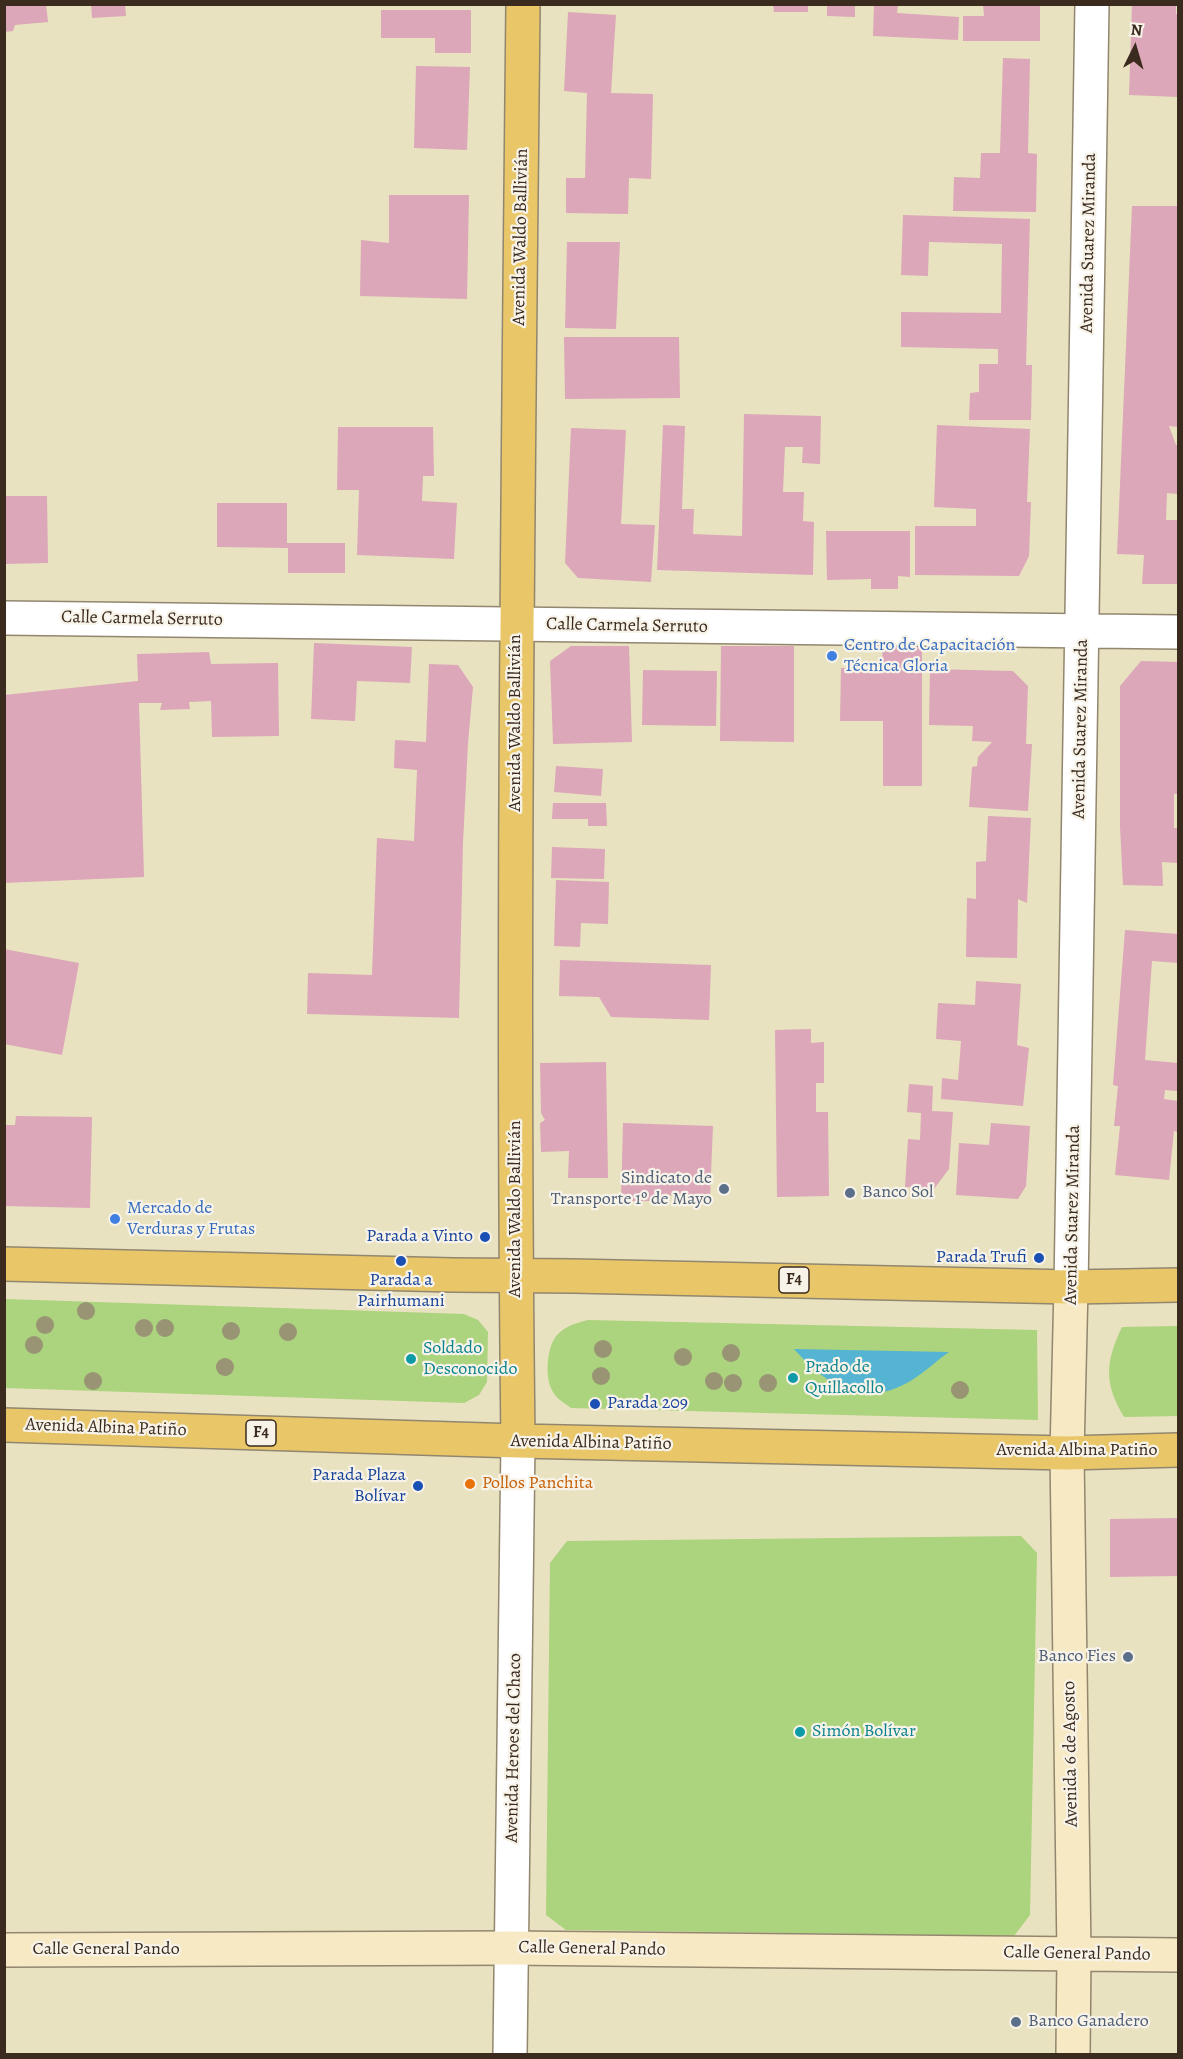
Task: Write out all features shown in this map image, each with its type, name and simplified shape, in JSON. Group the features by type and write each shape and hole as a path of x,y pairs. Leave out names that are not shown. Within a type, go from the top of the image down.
{"main road":[{"name":"Avenida Waldo Ballivián","path":"518,1441 516,624 523,4"},
{"name":"F4","path":"4,1264 1071,1287 1179,1285"},
{"name":"Avenida Suarez Miranda","path":"1067,1453 1071,1287"},
{"name":"Avenida Albina Patiño","path":"4,1425 518,1441 1067,1453 1179,1450"},
{"name":"Avenida 6 de Agosto","path":"1067,1453 1074,1954 1073,2055"},
{"name":"Calle General Pando","path":"4,1950 510,1948 1179,1955"}],"street":[{"name":"Avenida Suarez Miranda","path":"1071,1287 1092,4"},
{"name":"Calle Carmela Serruto","path":"4,618 1179,632"},
{"name":"Avenida Heroes del Chaco","path":"510,2055 518,1441"}],"green space":[{"path":"5,1299 464,1314 478,1320 488,1332 487,1382 479,1395 464,1403 5,1388"},
{"name":"Prado de Quillacollo","path":"588,1320 1037,1330 1038,1420 571,1408 557,1397 551,1388 548,1375 549,1352 554,1339 561,1331"},
{"path":"1178,1326 1178,1416 1124,1417 1113,1394 1109,1373 1112,1351 1122,1327"},
{"path":"1021,1536 1037,1553 1030,1915 1014,1936 566,1930 546,1915 550,1563 567,1541"}],"water":[{"path":"794,1349 949,1352 917,1377 894,1389 878,1393 862,1393 833,1383 806,1362"}],"building":[{"path":"4,4 46,4 48,22 15,25 13,31 4,32"},
{"path":"91,4 125,4 126,16 92,18"},
{"path":"773,4 808,4 808,12 774,12"},
{"path":"827,4 855,4 855,17 827,16"},
{"path":"874,4 898,4 897,13 959,17 958,40 873,36"},
{"path":"983,4 1040,4 1040,41 963,41 963,16 984,16"},
{"path":"1132,4 1176,4 1178,97 1129,95"},
{"path":"381,10 471,10 471,53 435,53 435,38 381,38"},
{"path":"568,12 616,15 611,93 653,94 651,179 629,178 628,214 566,213 566,178 585,178 587,93 564,91"},
{"path":"1003,58 1030,59 1028,153 1037,154 1036,212 953,211 954,177 980,178 981,153 1000,153"},
{"path":"416,66 470,67 467,150 414,148"},
{"path":"389,195 469,195 467,299 360,296 361,240 389,243"},
{"path":"1132,206 1178,206 1178,427 1169,426 1176,445 1178,445 1178,494 1167,493 1166,520 1178,520 1178,584 1142,584 1144,555 1117,554"},
{"path":"903,215 1030,219 1026,365 1032,365 1031,420 969,420 970,393 979,392 979,364 998,364 998,349 901,347 901,312 1001,313 1002,244 929,242 928,276 901,275"},
{"path":"567,242 620,242 616,329 565,328"},
{"path":"564,337 679,337 680,398 565,399"},
{"path":"744,414 821,416 820,464 802,463 803,447 785,447 783,492 804,492 803,521 814,522 813,575 657,570 663,425 685,426 682,509 694,509 693,534 742,536"},
{"path":"937,425 1030,429 1027,502 1031,502 1029,556 1019,576 915,575 915,526 976,526 976,509 934,507"},
{"path":"338,427 433,427 434,476 423,476 422,501 457,503 454,559 357,555 359,490 337,490"},
{"path":"571,428 626,430 621,524 655,525 651,582 578,578 565,563"},
{"path":"4,496 47,496 48,563 4,564"},
{"path":"217,503 287,503 287,543 345,543 345,573 288,573 288,548 217,547"},
{"path":"826,531 910,531 910,577 898,576 898,589 871,589 871,579 827,580"},
{"path":"314,643 412,647 410,683 357,681 355,721 311,719"},
{"path":"882,644 922,644 922,786 883,786 883,721 840,721 841,668 883,669"},
{"path":"571,646 629,646 632,742 553,744 550,661"},
{"path":"721,646 794,646 794,742 720,741"},
{"path":"209,652 211,664 278,663 279,736 212,737 211,701 189,702 190,709 160,710 162,703 139,703 144,877 4,883 4,695 138,681 137,654"},
{"path":"1141,661 1178,662 1178,794 1174,794 1174,828 1178,828 1178,863 1162,862 1163,886 1123,885 1120,827 1120,686"},
{"path":"429,664 458,665 473,687 463,843 459,1018 307,1014 308,973 372,975 377,838 414,841 417,770 394,768 395,740 426,742"},
{"path":"930,669 1013,671 1028,686 1026,744 1032,744 1028,811 969,807 972,767 977,766 978,757 992,742 972,741 973,726 929,725"},
{"path":"643,670 717,671 716,726 642,725"},
{"path":"556,766 603,769 601,796 554,792"},
{"path":"553,803 606,803 607,826 588,826 588,819 552,819"},
{"path":"988,816 1031,818 1027,903 1018,899 1017,958 966,957 967,898 976,899 976,862 986,861"},
{"path":"552,847 605,849 604,879 551,878"},
{"path":"556,880 609,882 608,924 581,923 580,947 554,946"},
{"path":"1125,930 1178,934 1178,963 1152,961 1145,1060 1178,1063 1177,1091 1165,1090 1164,1099 1178,1101 1178,1132 1174,1131 1169,1180 1115,1175 1120,1126 1114,1126 1118,1086 1113,1085"},
{"path":"4,949 79,963 62,1055 4,1044"},
{"path":"560,960 711,965 709,1020 611,1017 599,997 559,996"},
{"path":"976,981 1021,984 1017,1045 1029,1048 1023,1106 941,1099 942,1078 958,1080 961,1041 936,1039 938,1003 975,1005"},
{"path":"811,1029 811,1043 824,1042 824,1083 816,1083 816,1112 828,1112 829,1196 777,1197 775,1030"},
{"path":"606,1062 608,1178 568,1178 569,1151 541,1152 540,1123 545,1120 541,1113 540,1063"},
{"path":"909,1084 933,1086 932,1111 953,1112 949,1169 934,1189 905,1187 908,1139 920,1140 921,1113 907,1112"},
{"path":"16,1116 92,1117 90,1208 4,1206 4,1125 15,1125"},
{"path":"623,1123 713,1126 710,1197 664,1195 665,1201 621,1201"},
{"path":"991,1123 1030,1126 1026,1186 1018,1199 956,1195 959,1143 989,1145"},
{"path":"1178,1518 1178,1576 1110,1577 1110,1519"}],"place":[{"name":"Centro de Capacitación Técnica Gloria","path":"832,656"},
{"name":"Sindicato de Transporte 1º de Mayo","path":"724,1189"},
{"name":"Banco Sol","path":"850,1193"},
{"name":"Mercado de Verduras y Frutas","path":"115,1219"},
{"name":"Parada a Vinto","path":"485,1237"},
{"name":"Parada Trufi","path":"1039,1258"},
{"name":"Parada a Pairhumani","path":"401,1261"},
{"name":"Soldado Desconocido","path":"411,1359"},
{"name":"Prado de Quillacollo","path":"793,1378"},
{"name":"Parada 209","path":"595,1404"},
{"name":"Pollos Panchita","path":"470,1484"},
{"name":"Parada Plaza Bolívar","path":"418,1486"},
{"name":"Banco Fies","path":"1128,1657"},
{"name":"Simón Bolívar","path":"800,1732"},
{"name":"Banco Ganadero","path":"1016,2022"}]}
